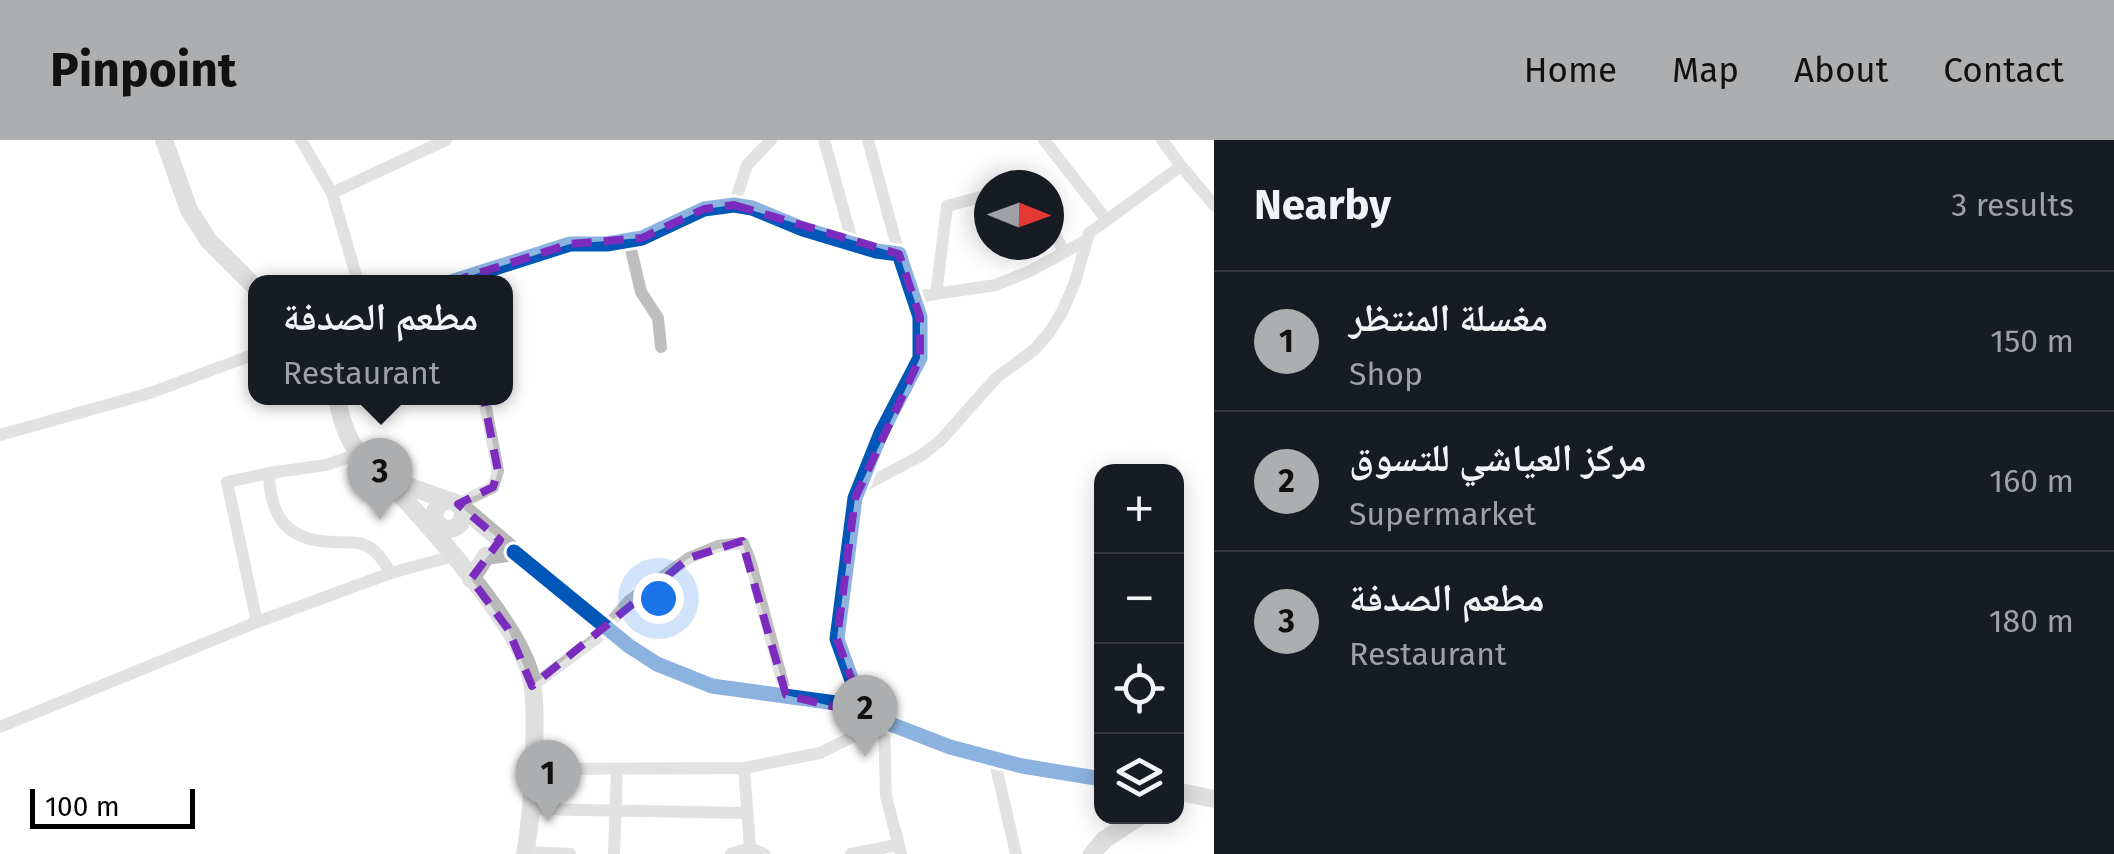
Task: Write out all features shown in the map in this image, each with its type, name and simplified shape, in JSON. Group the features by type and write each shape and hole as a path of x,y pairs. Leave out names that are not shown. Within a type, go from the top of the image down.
{"main road":[{"path":"164,140 189,210 209,241 248,280"},
{"path":"339,405 358,454 426,513 508,629 531,676 531,770 525,853"},
{"path":"386,479 457,513"},
{"path":"426,513 441,503 514,552 604,628 657,664 712,686 836,703 950,746 1094,777"},
{"path":"457,513 471,580"},
{"path":"471,580 486,556 514,552"},
{"path":"1184,794 1214,800"},
{"path":"1184,804 1214,800"},
{"path":"1092,854 1105,839 1128,824"}],"street":[{"path":"301,140 332,193 356,275"},
{"path":"332,193 446,140"},
{"path":"734,205 746,166 771,140"},
{"path":"824,140 853,244"},
{"path":"864,714 838,639 855,498 881,433 920,358 920,317 868,140"},
{"path":"1044,140 1106,219"},
{"path":"1162,140 1214,205"},
{"path":"860,488 922,455 941,440 996,378 1034,350 1050,333 1076,282 1089,233 1181,166"},
{"path":"936,294 946,206 974,199"},
{"path":"473,275 570,244 630,241 704,209 734,205 853,244 900,254"},
{"path":"630,241 640,292 658,318 661,347"},
{"path":"1064,252 1085,241"},
{"path":"915,297 996,284 1047,260"},
{"path":"0,435 150,392 248,357"},
{"path":"457,513 493,487 498,472 485,405"},
{"path":"256,622 227,482 326,465 358,454"},
{"path":"269,474 269,493 287,528 301,538 317,542 366,545 377,552 391,574"},
{"path":"532,686 596,638 629,601 688,558 718,546 743,544 765,609 786,695"},
{"path":"0,726 256,622 453,556"},
{"path":"531,770 744,768 820,753 884,721 884,777 899,850 851,854"},
{"path":"994,758 1016,854"},
{"path":"744,768 750,848"},
{"path":"614,854 616,770"},
{"path":"529,809 747,813"},
{"path":"732,854 750,848 764,854"},
{"path":"525,853 570,854"}],"highlighted area":[{"path":"734,205 899,254 920,317 920,358 855,498 837,639 864,714 786,695 742,541 689,558 532,686 508,629 471,579 500,540 458,504 493,487 498,471 473,345 451,282 570,244 642,238 704,209"}],"cycle path":[{"path":"473,275 570,244 607,244 642,238 704,209 734,205 876,251 899,254 920,317 920,358 881,433 855,498 837,639 864,714"},
{"path":"514,552 629,646 657,664 712,686 836,703 950,747 1022,766 1094,778"}],"place":[{"name":"مطعم الصدفة","path":"380,520"},
{"name":"مركز العياشي للتسوق","path":"865,757"},
{"name":"مغسلة المنتظر","path":"548,822"}]}
